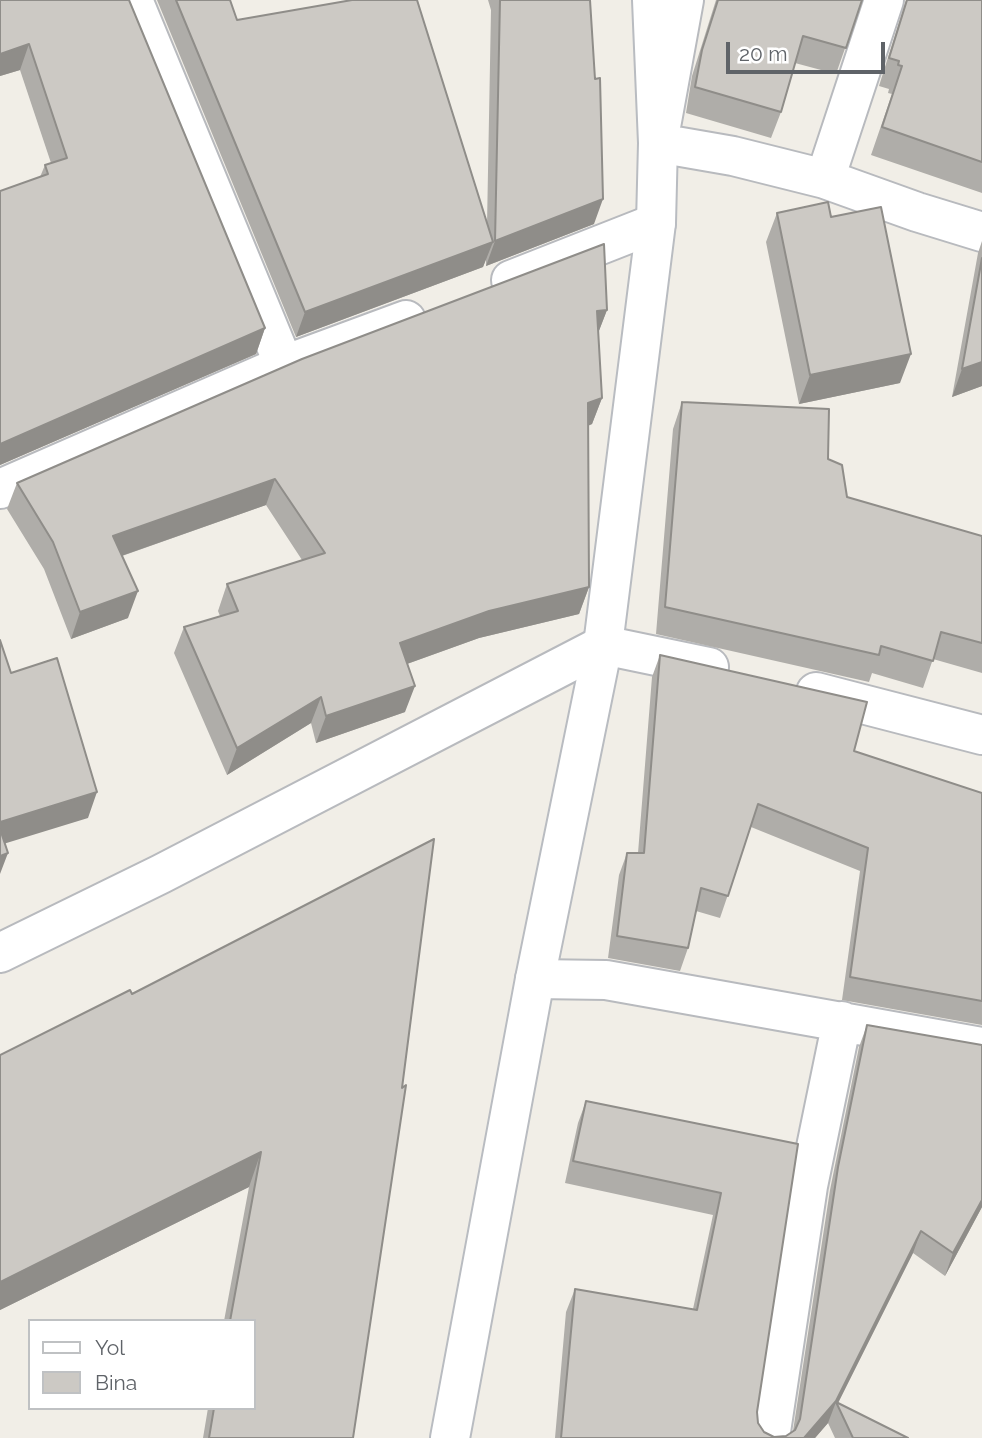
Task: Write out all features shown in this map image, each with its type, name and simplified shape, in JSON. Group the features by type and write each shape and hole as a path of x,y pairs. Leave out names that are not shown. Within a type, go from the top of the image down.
{"street":[{"path":"133,0 284,365"},
{"path":"450,1438 535,979 603,645 656,223 658,143 652,0"},
{"path":"658,143 684,0"},
{"path":"825,179 884,0"},
{"path":"658,143 733,156 825,179 982,232"},
{"path":"478,293 656,223"},
{"path":"0,489 284,365 439,308"},
{"path":"0,953 161,874 603,645 765,680 982,735"},
{"path":"535,979 606,980 982,1047"},
{"path":"770,1438 808,1186 842,1021"}],"building":[{"path":"0,0 129,0 265,328 0,444 0,191 48,174 45,165 67,158 29,44 0,54"},
{"path":"176,0 230,0 237,20 352,0 417,0 493,242 305,312"},
{"path":"500,0 590,0 595,79 600,78 603,199 495,241"},
{"path":"718,0 862,0 846,48 803,36 781,112 695,87 702,50"},
{"path":"907,0 982,0 982,162 882,127 902,66 898,65 899,61 889,58"},
{"path":"828,202 831,217 881,207 911,354 810,375 777,213"},
{"path":"604,244 607,310 597,311 602,398 588,403 589,587 489,611 400,643 415,686 326,716 321,697 237,748 184,627 238,611 227,584 325,553 275,479 113,536 138,591 80,612 53,542 17,483 302,359"},
{"path":"982,258 982,362 962,369"},
{"path":"682,402 829,409 828,459 842,465 847,497 982,536 982,643 941,632 933,661 881,646 879,655 665,607"},
{"path":"0,640 11,673 57,658 97,792 0,822"},
{"path":"660,655 867,702 854,751 982,793 982,1001 850,977 868,848 758,804 728,896 701,888 688,948 617,936 627,853 644,853"},
{"path":"0,829 8,853 0,856"},
{"path":"434,839 402,1088 406,1085 353,1438 209,1438 214,1410 256,1410 256,1319 230,1319 261,1152 0,1282 0,1055 130,990 132,994"},
{"path":"867,1025 982,1045 982,1200 953,1253 921,1231 836,1401 804,1438 561,1438 575,1289 697,1310 721,1193 573,1161 586,1101 798,1144 757,1412 758,1423 764,1432 774,1437 786,1436 795,1430 800,1419 838,1167"},
{"path":"836,1402 908,1438 853,1438"}]}
